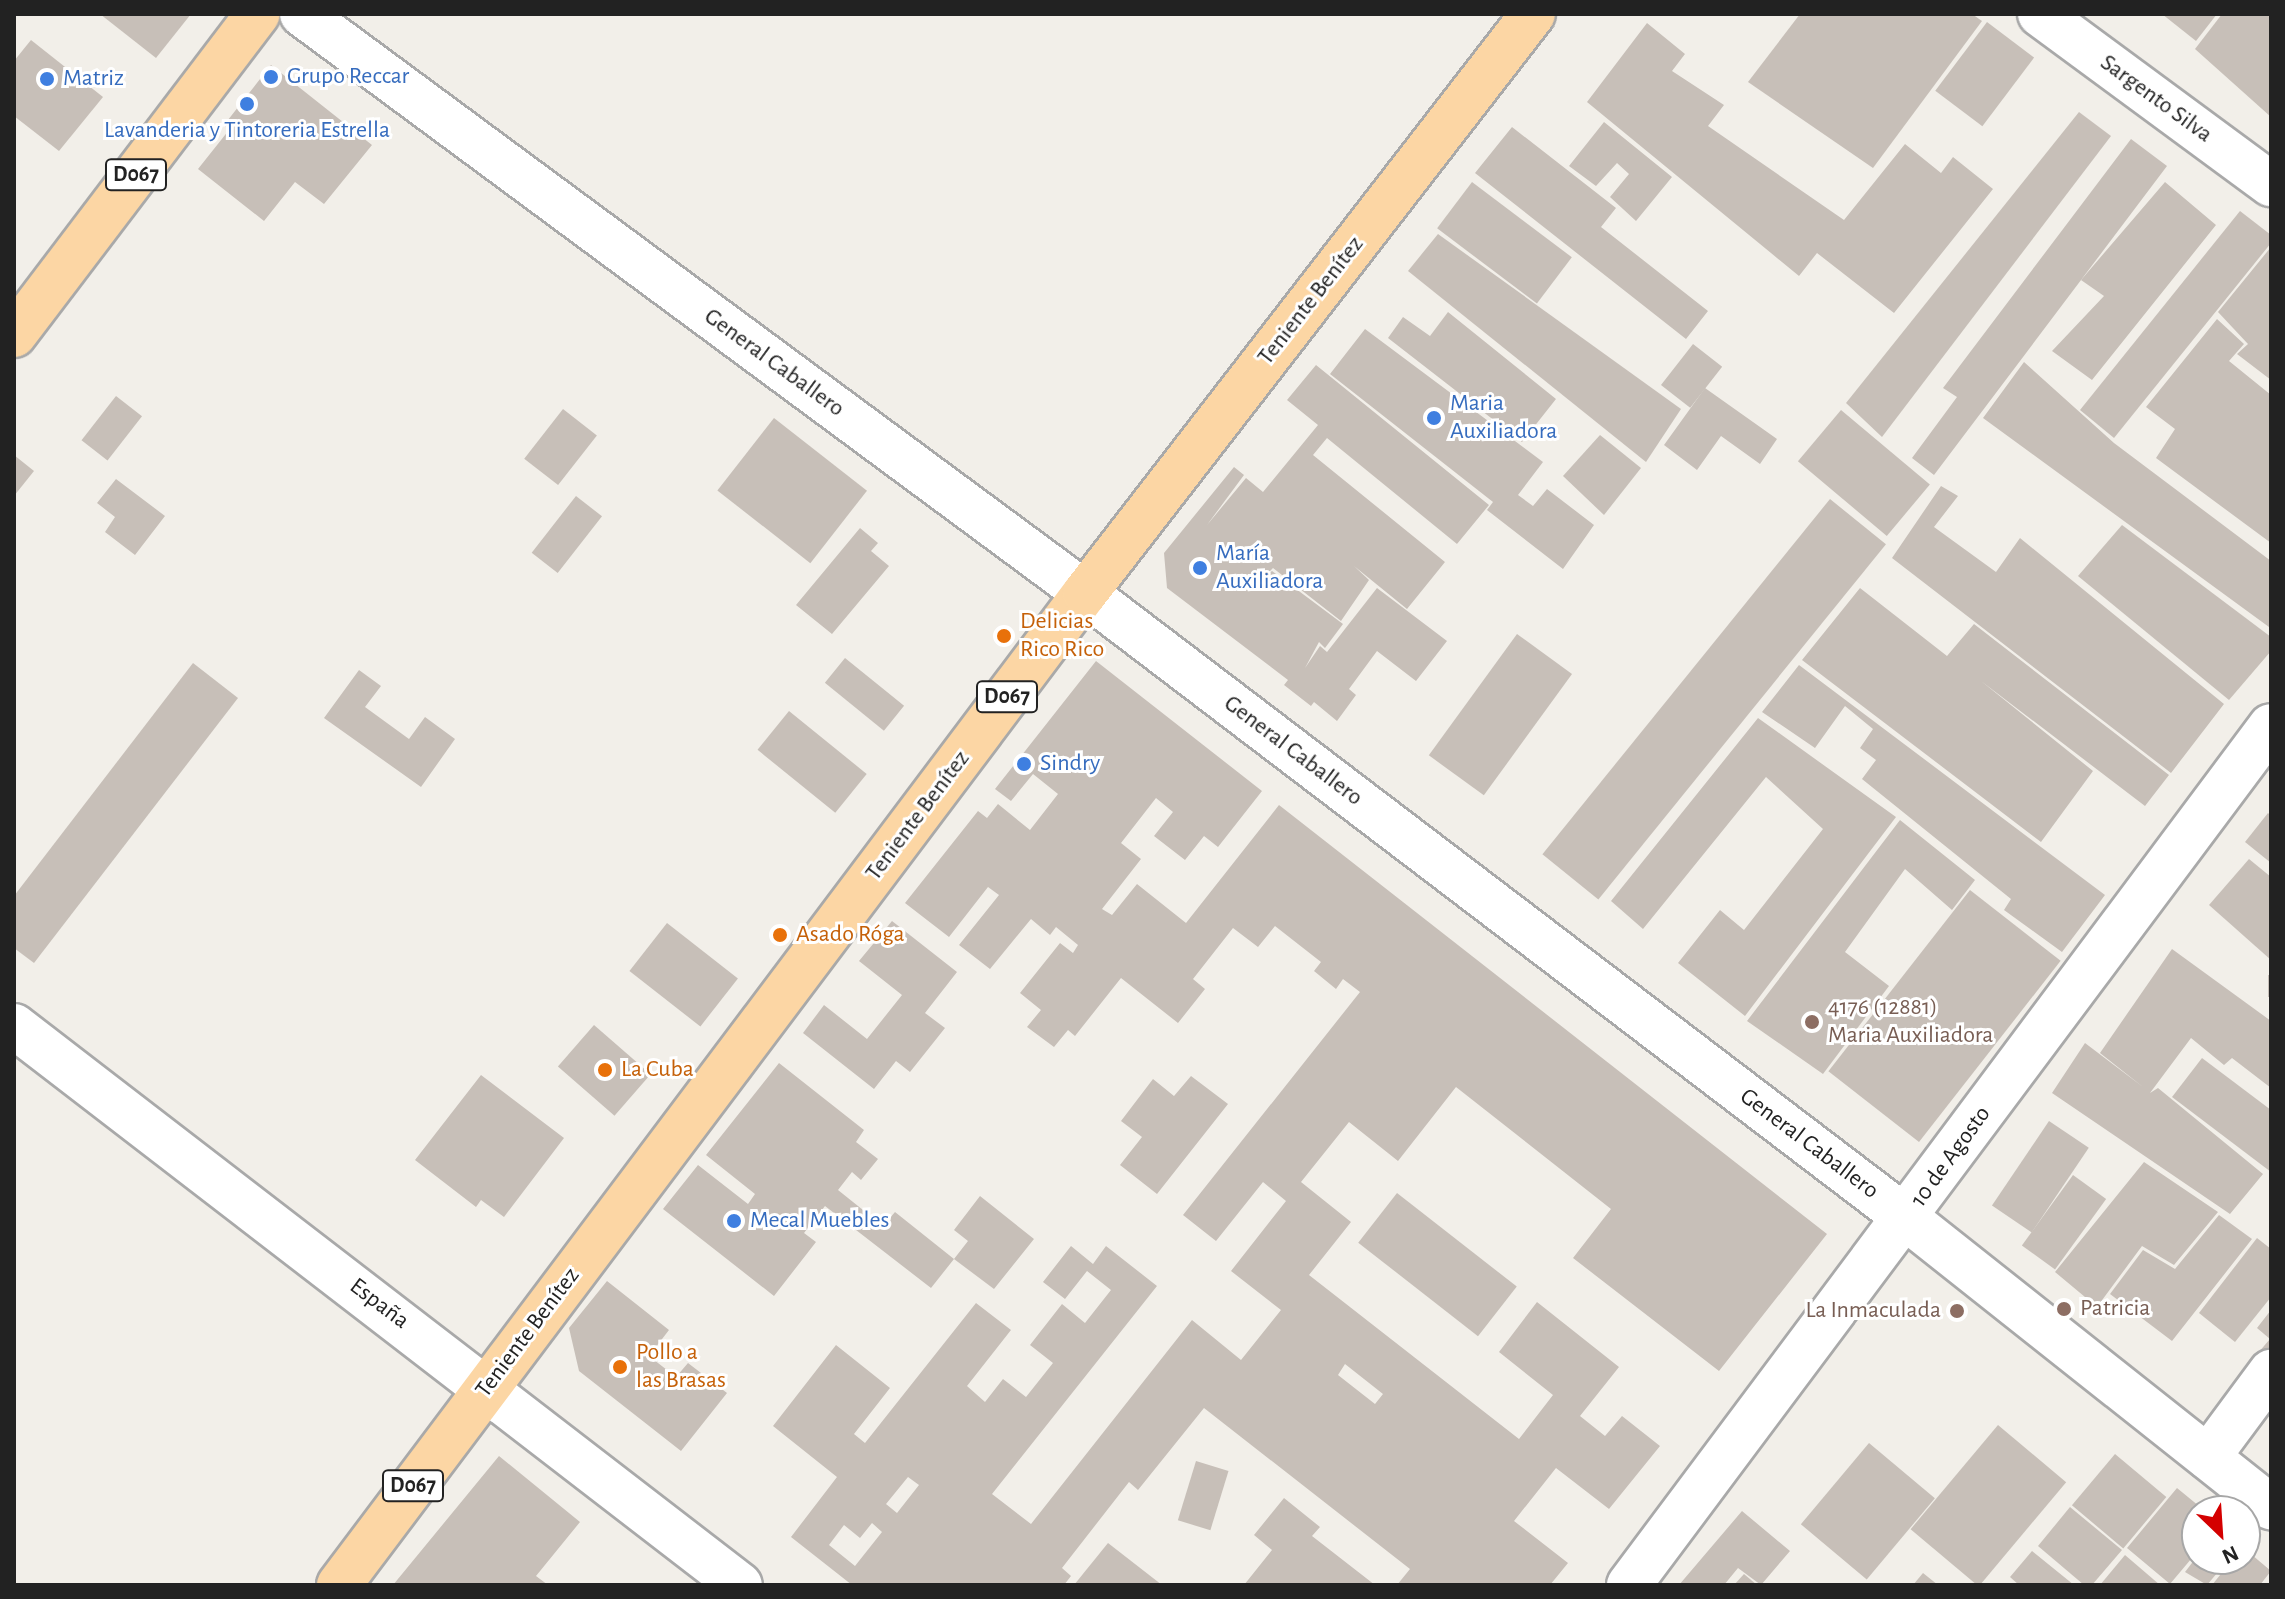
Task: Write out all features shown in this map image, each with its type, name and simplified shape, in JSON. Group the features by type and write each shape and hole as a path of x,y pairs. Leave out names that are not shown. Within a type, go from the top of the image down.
{"main road":[{"name":"D067","path":"14,335 258,14"},
{"name":"Teniente Benítez","path":"339,1585 1085,593 1533,14"}],"street":[{"name":"General Caballero","path":"302,14 1085,593 1906,1218 2271,1507"},
{"name":"Sargento Silva","path":"2040,14 2271,184"},
{"name":"10 de Agosto","path":"1629,1585 2271,726"},
{"name":"España","path":"14,1026 488,1387 740,1585"},
{"path":"2208,1457 2271,1372"}],"building":[{"path":"100,14 191,14 156,58"},
{"path":"1800,14 1972,14 1982,21 1873,168 1748,82"},
{"path":"2162,14 2217,14 2196,41"},
{"path":"2222,14 2271,14 2271,117 2195,49"},
{"path":"1987,22 2034,58 1982,126 1935,91"},
{"path":"1647,23 1685,54 1672,71 1724,105 1708,126 1844,220 1905,144 1941,173 1953,157 1993,189 1894,313 1817,253 1799,276 1587,102"},
{"name":"Matriz","path":"31,40 103,97 59,151 14,116 14,61"},
{"path":"271,65 372,145 324,204 295,182 264,221 198,169 229,130 224,125"},
{"path":"2079,112 2111,136 1882,437 1846,403"},
{"path":"1604,122 1672,177 1636,221 1610,197 1629,174 1617,163 1596,186 1569,166"},
{"path":"1512,127 1616,208 1601,227 1708,311 1686,339 1475,173"},
{"path":"2131,139 2167,166 1934,475 1912,458 1957,397 1943,388"},
{"path":"1472,182 1572,257 1537,304 1437,228"},
{"path":"2165,182 2216,225 2092,380 2052,351 2104,296 2081,280"},
{"path":"2240,211 2271,235 2271,243 2114,438 2080,410"},
{"path":"1438,234 1681,409 1646,462 1408,271"},
{"path":"2271,247 2271,380 2237,354 2248,344 2218,312"},
{"path":"1448,312 1556,399 1522,442 1388,338 1403,317 1430,336"},
{"path":"2217,319 2244,344 2229,361 2271,395 2271,543 2156,458 2175,429 2146,407"},
{"name":"Maria Auxiliadora","path":"1365,329 1543,462 1518,495 1533,506 1547,489 1594,525 1563,569 1487,510 1493,502 1330,374"},
{"path":"1693,344 1722,367 1690,408 1661,385"},
{"path":"2024,362 2114,443 2271,561 2269,627 1983,418"},
{"path":"1316,365 1489,505 1457,544 1327,438 1313,455 1445,562 1407,609 1354,566 1369,580 1341,621 1273,568 1263,578 1272,571 1343,624 1325,648 1319,642 1305,668 1320,646 1327,652 1377,588 1447,641 1416,681 1377,651 1349,689 1356,695 1337,721 1314,702 1311,706 1284,685 1288,680 1167,588 1164,553 1234,467 1244,475 1207,525 1246,478 1263,492 1318,425 1287,400"},
{"path":"1705,388 1777,439 1760,464 1721,436 1697,470 1664,445"},
{"path":"116,396 142,416 108,460 82,440"},
{"path":"563,409 597,435 558,485 524,459"},
{"path":"1841,410 1930,485 1887,536 1798,461"},
{"path":"774,418 867,491 810,563 717,490"},
{"path":"1600,435 1641,468 1604,515 1563,476"},
{"path":"14,455 34,471 14,496"},
{"path":"116,479 165,516 135,555 105,532 115,517 97,503"},
{"path":"1941,486 1958,496 1934,527 1996,572 2020,538 2224,704 2171,773 1892,558"},
{"path":"576,496 602,516 558,573 532,553"},
{"path":"1830,499 1886,544 1598,899 1542,854"},
{"path":"2122,525 2271,637 2271,651 2229,700 2078,576"},
{"path":"860,528 878,543 871,551 889,566 832,634 796,605"},
{"path":"1860,588 1947,656 1974,624 2169,775 2145,806 1981,681 2093,771 2041,842 1802,660"},
{"path":"1517,634 1572,674 1484,795 1429,755"},
{"path":"845,658 904,706 884,731 825,683"},
{"path":"1096,661 1262,791 1218,847 1204,836 1185,860 1154,836 1173,812 1156,798 1121,843 1141,859 1102,909 1112,915 1137,884 1186,923 1279,805 1827,1234 1719,1371 1573,1258 1611,1209 1456,1087 1398,1161 1349,1122 1301,1182 1351,1222 1309,1275 1519,1439 1553,1395 1499,1352 1537,1302 1619,1367 1580,1416 1605,1436 1622,1416 1660,1446 1609,1509 1556,1468 1514,1521 1568,1563 1550,1585 1397,1585 1410,1569 1204,1408 1138,1490 1129,1482 1062,1568 1071,1576 1064,1585 852,1585 791,1537 837,1477 773,1426 836,1345 890,1388 854,1434 865,1443 976,1303 1011,1330 967,1386 985,1402 1003,1379 1026,1397 1053,1363 1030,1345 1062,1304 1085,1323 1111,1290 1087,1271 1065,1299 1043,1282 1071,1246 1093,1264 1106,1246 1157,1286 992,1494 1031,1524 1192,1320 1241,1360 1281,1310 1231,1271 1286,1201 1263,1182 1216,1241 1183,1215 1360,992 1343,979 1336,989 1314,971 1321,962 1275,926 1258,947 1233,928 1193,979 1205,989 1178,1023 1121,978 1075,1036 1068,1030 1054,1047 1027,1027 1041,1010 1020,993 1060,943 1073,953 1078,945 1056,927 1050,935 1031,919 990,969 959,945 999,895 988,887 949,937 905,903 978,811 987,818 998,804 1030,830 1058,794 1033,774 1011,801 995,789","holes":["1345,1364 1383,1394 1375,1404 1338,1375","908,1477 919,1485 897,1513 886,1504","872,1523 882,1532 855,1566 829,1545 844,1525 860,1538"]},
{"path":"193,663 238,698 34,963 14,948 14,896"},
{"path":"1799,665 2105,895 2062,952 2004,910 2011,899 1862,779 1876,760 1860,748 1873,729 1845,706 1815,748 1762,712"},
{"path":"359,670 381,686 365,707 409,739 425,717 455,739 421,787 324,718"},
{"path":"789,711 867,774 835,813 758,750"},
{"path":"1758,718 1896,817 1745,1016 1678,963 1720,910 1744,930 1823,829 1766,777 1643,929 1611,901"},
{"path":"2268,813 2271,816 2271,863 2245,842"},
{"path":"1900,820 1975,880 1952,910 1905,869 1845,952 1889,986 1823,1074 1747,1021"},
{"path":"2249,859 2271,877 2271,960 2209,905"},
{"path":"1970,890 2061,961 1919,1142 1828,1071"},
{"path":"892,921 957,972 925,1013 945,1028 910,1072 896,1061 874,1089 803,1033 824,1005 867,1039 902,995 859,961"},
{"path":"667,923 738,978 700,1026 629,971"},
{"path":"2172,949 2271,1021 2271,1088 2232,1058 2224,1065 2191,1038 2150,1093 2158,1088 2263,1174 2230,1214 2052,1093 2085,1043 2143,1087 2100,1053"},
{"path":"2268,975 2271,975 2271,997 2268,997"},
{"name":"La Cuba","path":"594,1025 651,1074 615,1116 558,1067"},
{"path":"2202,1058 2271,1110 2271,1172 2172,1097"},
{"path":"779,1063 864,1130 856,1142 878,1159 861,1180 852,1172 838,1190 883,1226 895,1212 954,1259 931,1288 825,1206 804,1233 816,1242 774,1296 663,1209 698,1165 748,1204 755,1194 706,1155"},
{"path":"481,1075 564,1138 504,1217 481,1200 476,1207 415,1160"},
{"path":"1191,1076 1228,1104 1157,1194 1120,1165 1142,1137 1121,1121 1153,1079 1174,1096"},
{"path":"2049,1121 2089,1148 2032,1232 1992,1206"},
{"path":"2144,1162 2218,1212 2174,1265 2142,1246 2097,1307 2055,1272"},
{"path":"2073,1175 2106,1199 2055,1269 2022,1245"},
{"path":"1397,1193 1517,1287 1478,1336 1358,1243"},
{"path":"980,1196 1034,1239 994,1289 954,1259 968,1241 954,1230"},
{"path":"2219,1215 2252,1239 2172,1341 2110,1294 2143,1250 2175,1269"},
{"path":"2257,1238 2271,1249 2271,1297 2235,1342 2199,1313"},
{"name":"Pollo a las Brasas","path":"607,1281 669,1330 649,1356 676,1377 688,1363 727,1393 681,1451 579,1371 569,1328"},
{"path":"2271,1310 2271,1372 2258,1388 2240,1374 2270,1339 2257,1328"},
{"path":"1998,1425 2066,1482 1980,1585 1911,1529"},
{"path":"1869,1443 1935,1498 1867,1579 1801,1524"},
{"path":"2115,1454 2166,1497 2123,1548 2072,1505"},
{"path":"499,1456 580,1522 536,1576 548,1585 393,1585"},
{"path":"1196,1461 1229,1471 1210,1530 1178,1520"},
{"path":"2177,1488 2186,1495 2181,1495 2181,1571 2170,1584 2127,1548"},
{"path":"1284,1498 1320,1527 1312,1536 1375,1585 1244,1585 1272,1550 1254,1535"},
{"path":"2070,1507 2122,1550 2092,1585 2084,1585 2038,1546"},
{"path":"1742,1511 1790,1551 1761,1585 1738,1568 1724,1585 1679,1585"},
{"path":"1108,1543 1162,1585 1074,1585"},
{"path":"2032,1551 2074,1585 2019,1585 2010,1577"},
{"path":"2125,1555 2160,1585 2100,1585"},
{"path":"2261,1563 2271,1571 2260,1585 2212,1585 2220,1575 2261,1575"},
{"path":"1923,1573 1938,1585 1913,1585"},
{"path":"1744,1574 1757,1585 1734,1585"},
{"path":"2190,1575 2215,1575 2207,1585"}],"place":[{"name":"Grupo Reccar","path":"271,77"},
{"name":"Matriz","path":"47,79"},
{"name":"Lavanderia y Tintoreria Estrella","path":"247,104"},
{"name":"Maria Auxiliadora","path":"1434,418"},
{"name":"María Auxiliadora","path":"1200,568"},
{"name":"Delicias Rico Rico","path":"1004,636"},
{"name":"Sindry","path":"1024,764"},
{"name":"Asado Róga","path":"780,935"},
{"name":"4176 (12881) Maria Auxiliadora","path":"1812,1022"},
{"name":"La Cuba","path":"605,1070"},
{"name":"Mecal Muebles","path":"734,1221"},
{"name":"Patricia","path":"2064,1309"},
{"name":"La Inmaculada","path":"1957,1311"},
{"name":"Pollo a las Brasas","path":"620,1367"}]}
